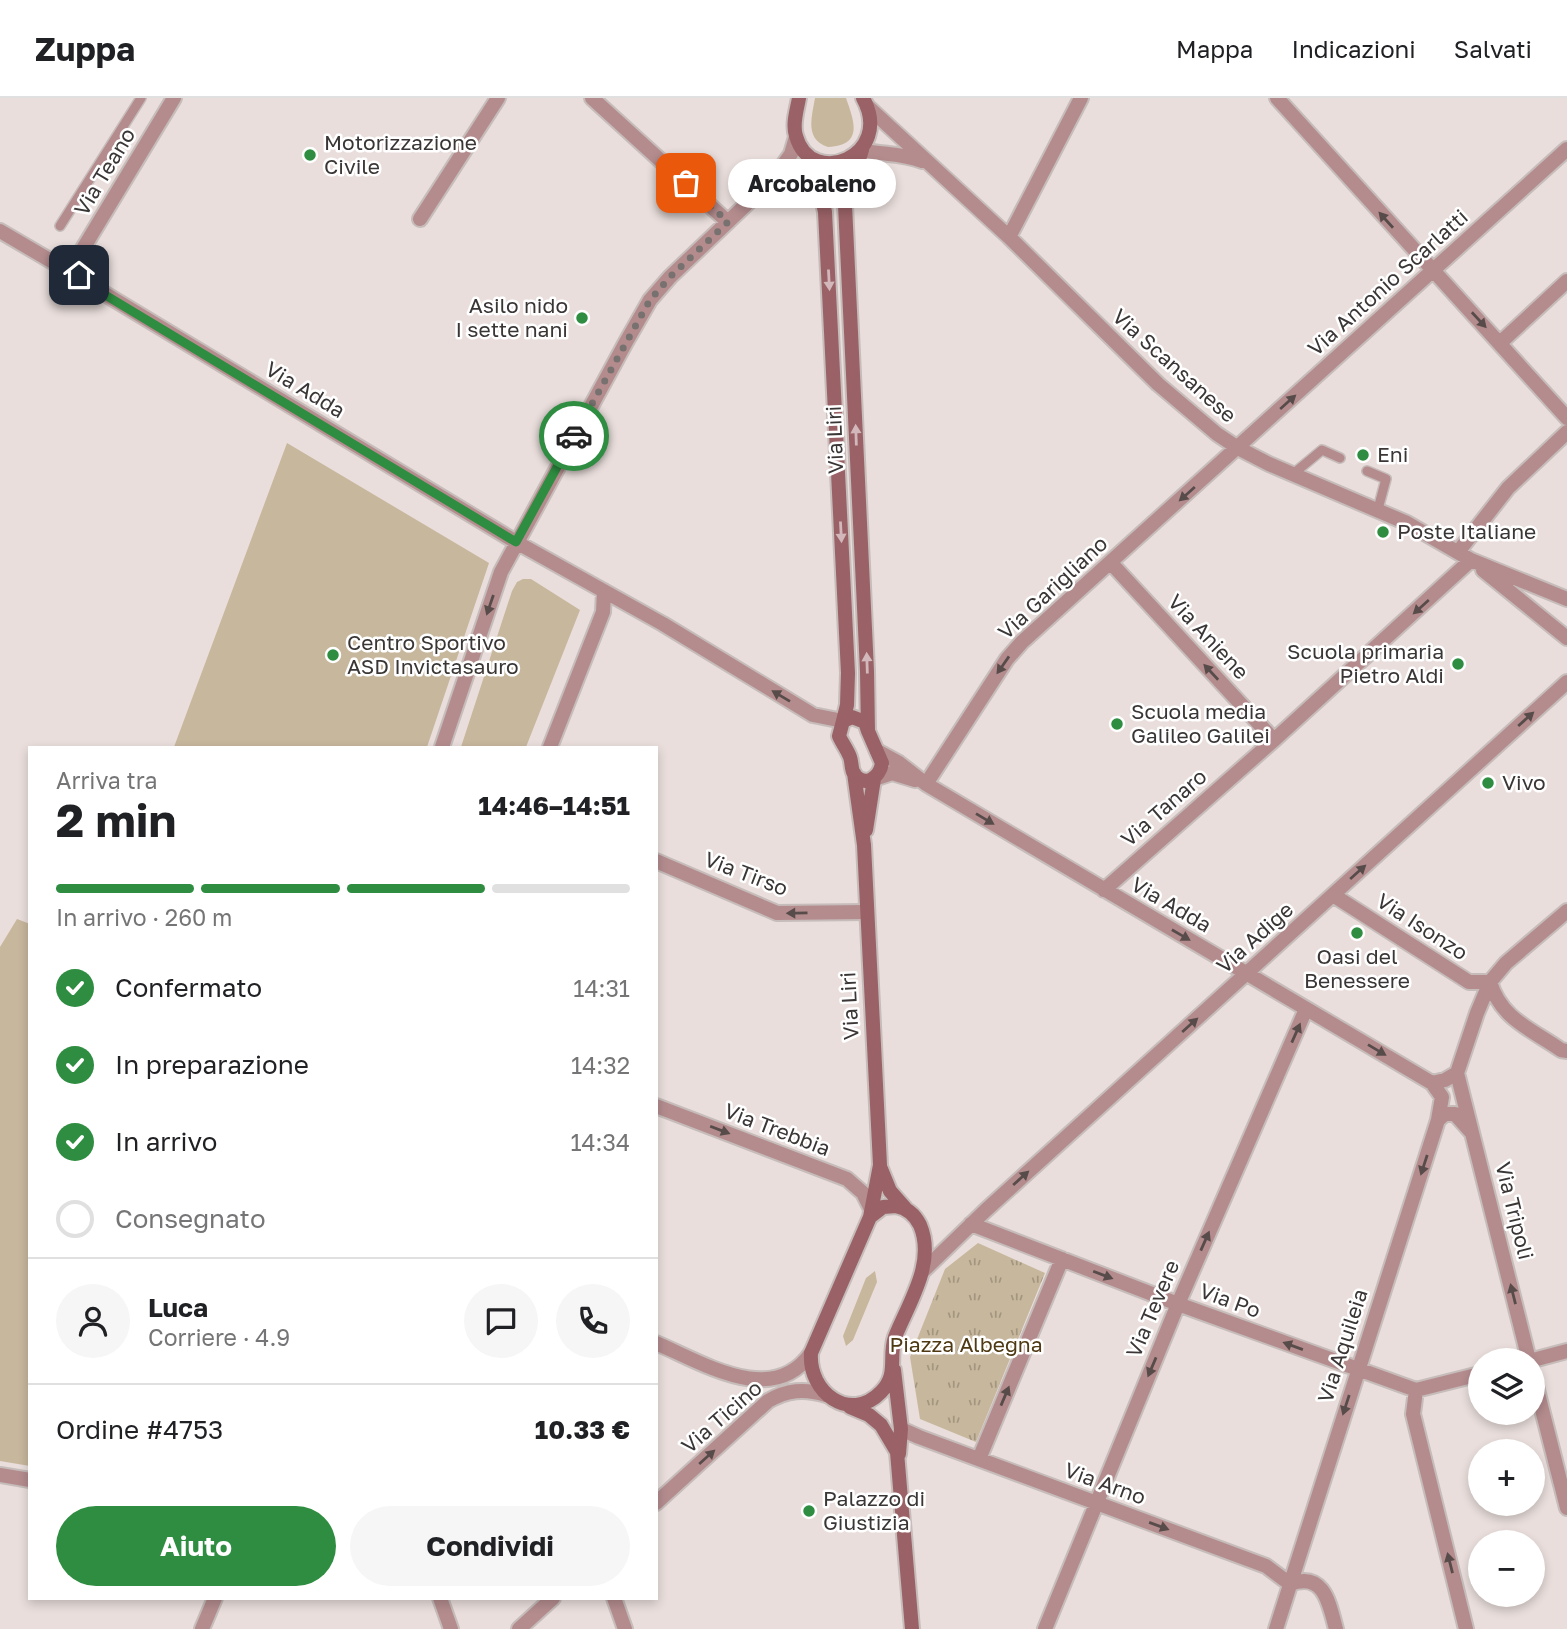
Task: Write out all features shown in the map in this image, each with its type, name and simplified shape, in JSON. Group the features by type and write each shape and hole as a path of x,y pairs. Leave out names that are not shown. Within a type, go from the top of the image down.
{"main road":[{"path":"799,98 794,126 796,136 802,149 814,160 839,163 862,150"},
{"name":"Via Scansanese","path":"862,150 870,128 865,102"},
{"name":"Via Liri","path":"862,150 845,205 868,731 882,763 874,779 864,845"},
{"name":"Via Liri","path":"811,1353 870,1213 880,1165 864,845 854,773 849,755 839,736 847,705 848,673 825,202 814,160"},
{"path":"843,721 852,717 861,719 868,731"},
{"path":"854,773 862,779 874,779"},
{"name":"Via Liri","path":"880,1165 890,1191 917,1219 922,1230 925,1252 922,1272"},
{"path":"870,1213 890,1206 907,1209"},
{"path":"898,1463 901,1429 892,1351 922,1272"},
{"path":"811,1353 813,1377 826,1395 862,1411 881,1425 893,1442 898,1463 912,1629"},
{"path":"845,1405 864,1403 881,1392 894,1365"}],"street":[{"name":"Via Teano","path":"77,268 78,257 174,98"},
{"path":"420,219 499,98"},
{"path":"592,98 728,222"},
{"path":"1009,237 1081,98"},
{"path":"1276,98 1567,418"},
{"name":"Via Scansanese","path":"865,102 1009,237 1158,384 1217,434 1238,448 1293,474 1378,509 1464,556 1567,599"},
{"path":"442,746 501,572 650,300 670,277 774,178 791,154 796,136"},
{"name":"Via Antonio Scarlatti","path":"1238,448 1567,149"},
{"name":"Via Scansanese","path":"862,150 906,155 927,163"},
{"path":"0,231 58,265 77,268"},
{"name":"Via Adda","path":"77,268 87,284 516,542 604,591"},
{"path":"1500,343 1567,281"},
{"name":"Via Tanaro","path":"1104,890 1273,740 1464,556 1508,488 1567,432"},
{"name":"Via Garigliano","path":"926,784 1007,659 1022,642 1238,448"},
{"name":"Via Scansanese","path":"1464,556 1567,638"},
{"name":"Via Aniene","path":"1111,563 1273,740"},
{"path":"550,746 603,612 604,591 813,715 843,721"},
{"name":"Via Adige","path":"922,1272 971,1224 1567,682"},
{"name":"Via Adda","path":"877,751 899,763 926,784 1432,1083"},
{"name":"Via Adda","path":"874,779 892,773 926,784"},
{"name":"Via Tirso","path":"658,862 777,913 866,912"},
{"name":"Via Isonzo","path":"1333,895 1469,982 1490,982"},
{"path":"1438,1120 1442,1097 1432,1083 1457,1073 1490,982 1506,963 1567,911"},
{"path":"1490,982 1494,996 1505,1012 1561,1050 1567,1051"},
{"name":"Via Tevere","path":"1045,1629 1178,1304 1306,1009"},
{"name":"Via Tripoli","path":"1457,1073 1528,1348"},
{"name":"Via Trebbia","path":"658,1107 847,1179 863,1193 870,1213"},
{"path":"1438,1120 1445,1114 1455,1114 1472,1133"},
{"name":"Via Aquileia","path":"1276,1629 1438,1120"},
{"name":"Via Po","path":"971,1224 1178,1304 1416,1390"},
{"path":"979,1459 1062,1259"},
{"path":"658,1344 715,1368 754,1380 771,1381 789,1375 798,1369 811,1353"},
{"path":"1545,1356 1567,1351"},
{"path":"1466,1629 1413,1414 1416,1390 1468,1377"},
{"path":"754,1380 762,1391 760,1408"},
{"name":"Via Ticino","path":"658,1501 760,1408 777,1396 807,1390 826,1395"},
{"path":"1545,1421 1567,1507"},
{"name":"Via Arno","path":"901,1429 1266,1566 1290,1584"},
{"path":"0,1475 28,1480"},
{"path":"1290,1584 1302,1579 1322,1589 1328,1599 1336,1629"},
{"path":"202,1629 214,1600"},
{"path":"441,1600 451,1629"},
{"path":"519,1629 551,1600"},
{"path":"615,1600 625,1629"}],"lane":[{"path":"60,226 141,98"},
{"path":"1293,474 1322,450 1340,458"},
{"path":"1367,471 1385,480 1378,509"}],"green space":[{"path":"815,98 846,98 854,130 847,142 828,147 815,139 811,127"},
{"name":"Centro Sportivo ASD Invictasauro","path":"287,443 489,563 427,746 174,746"},
{"path":"531,579 580,610 526,746 461,746 512,591 517,582"},
{"path":"17,919 28,923 28,1466 0,1461 0,947"},
{"name":"Piazza Albegna","path":"978,1243 1045,1273 976,1442 920,1419 910,1357 945,1269"},
{"path":"875,1271 877,1282 853,1340 846,1346 843,1336 866,1278"}],"way so far":[{"path":"574,436 650,300 670,277 728,222 686,183"}],"place":[{"name":"Motorizzazione Civile","path":"310,155"},
{"name":"Arcobaleno","path":"686,183"},
{"name":"Asilo nido I sette nani","path":"582,318"},
{"name":"Eni","path":"1363,455"},
{"name":"Poste Italiane","path":"1383,532"},
{"name":"Centro Sportivo ASD Invictasauro","path":"333,655"},
{"name":"Scuola primaria Pietro Aldi","path":"1458,664"},
{"name":"Scuola media Galileo Galilei","path":"1117,724"},
{"name":"Vivo","path":"1488,783"},
{"name":"Oasi del Benessere","path":"1357,933"},
{"name":"Palazzo di Giustizia","path":"809,1511"}],"route":[{"path":"79,275 87,284 516,542 574,436"}]}
